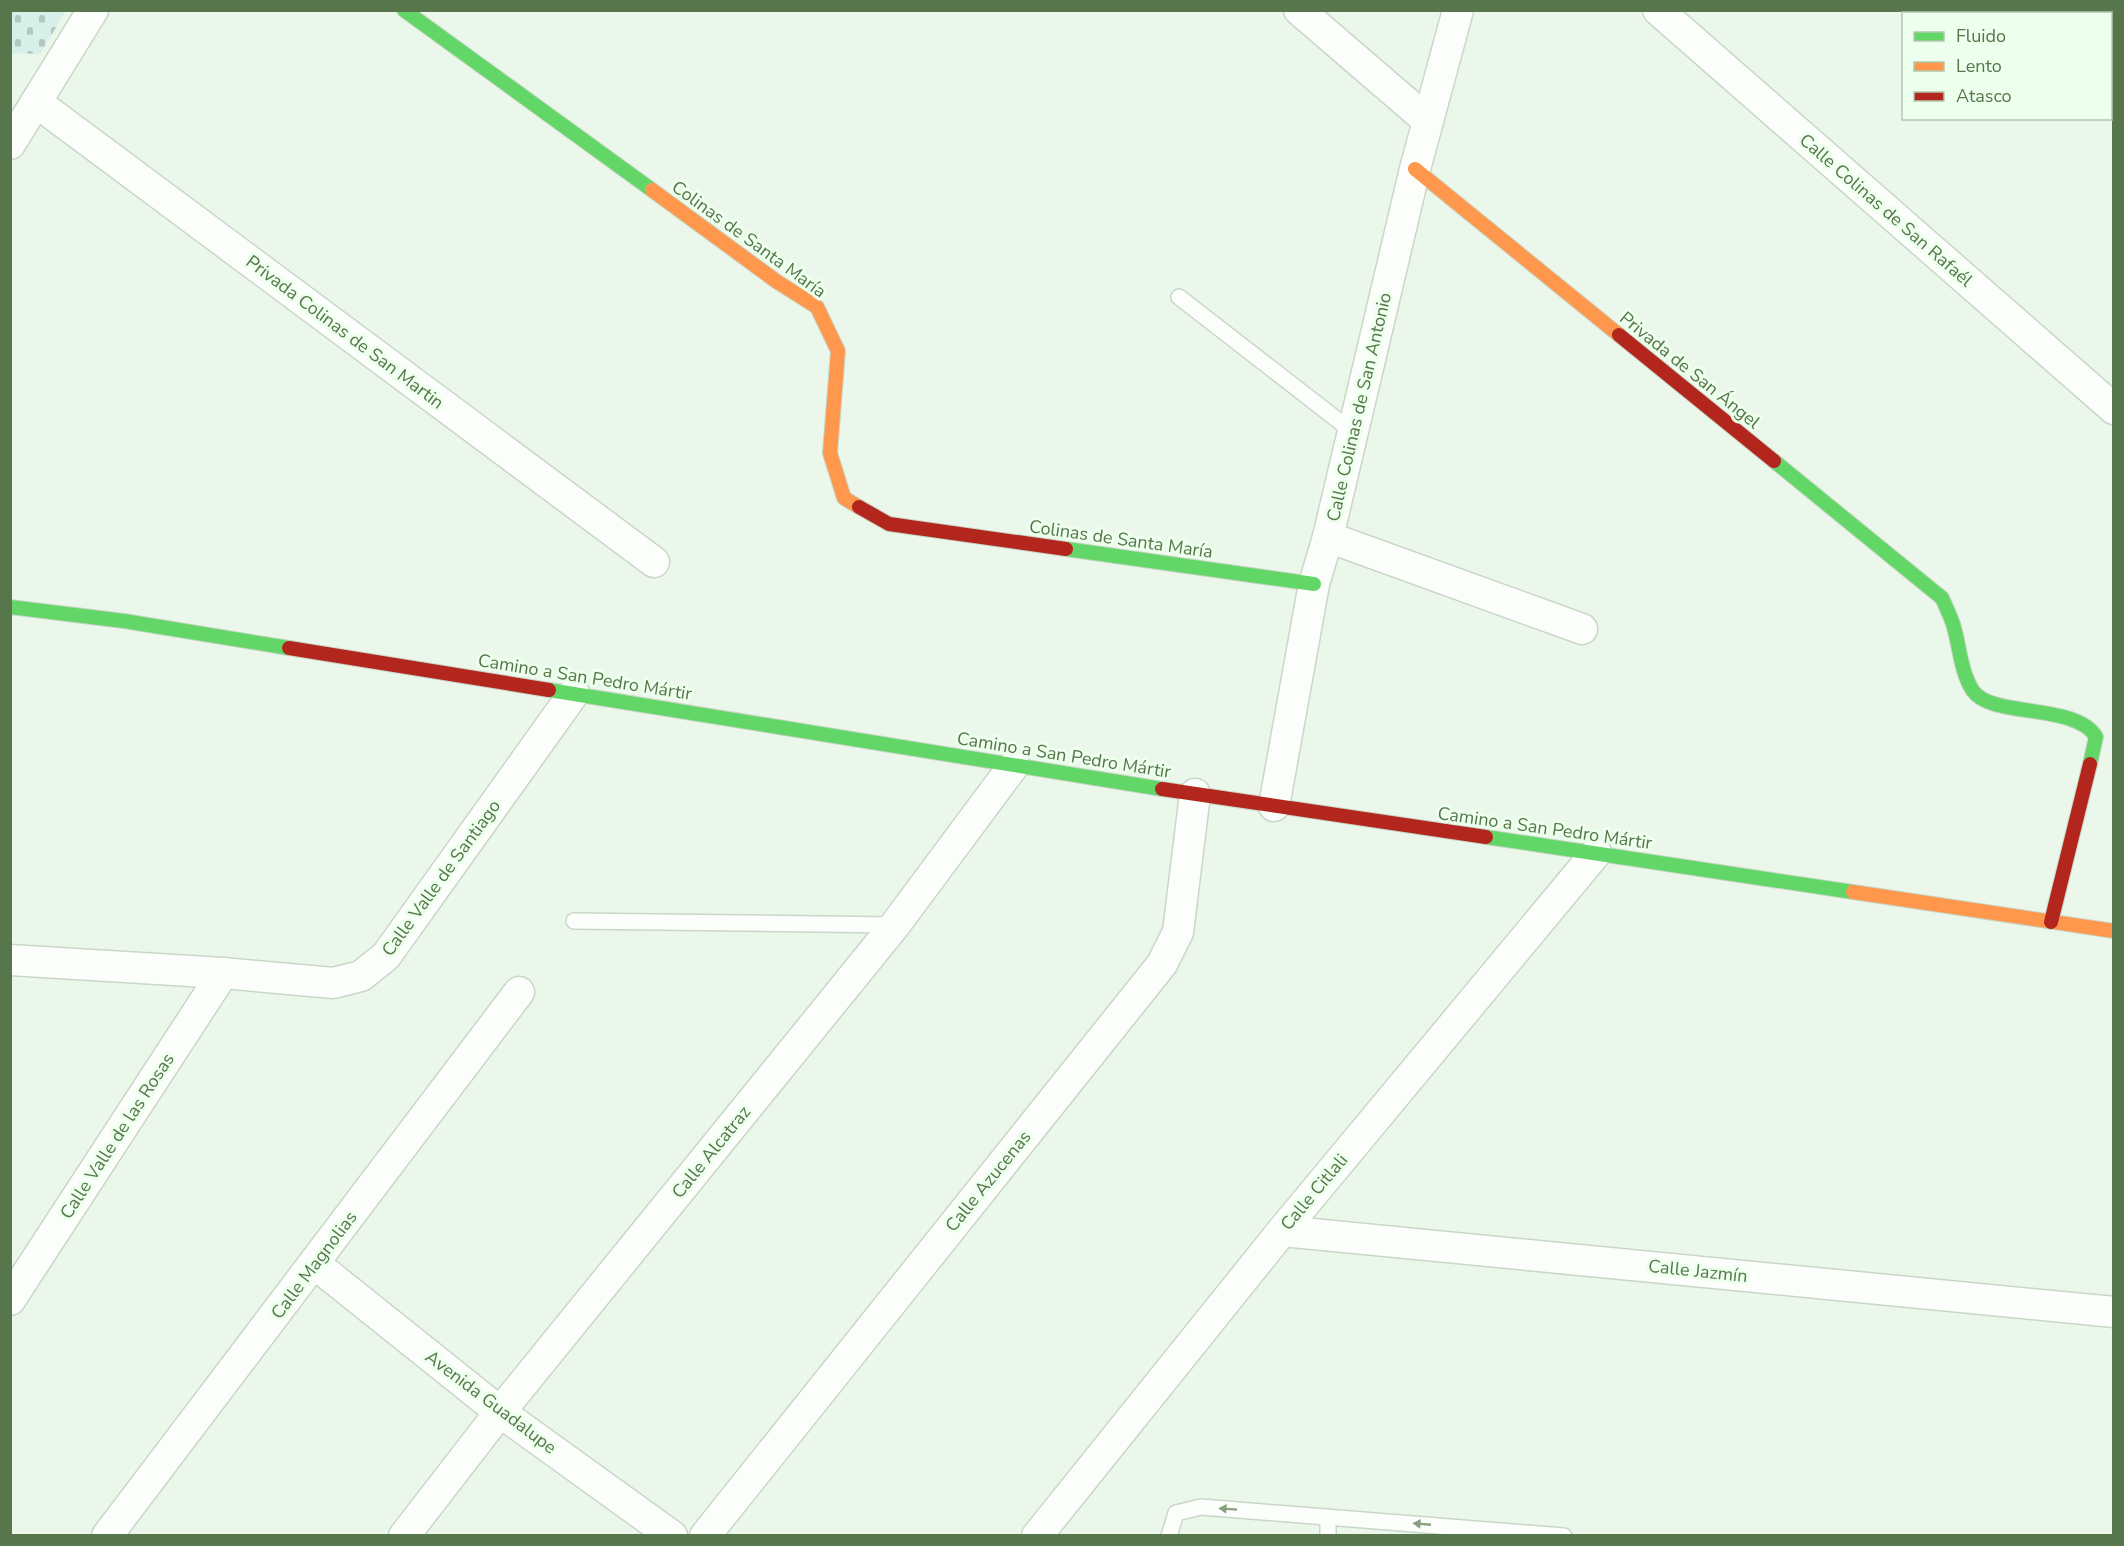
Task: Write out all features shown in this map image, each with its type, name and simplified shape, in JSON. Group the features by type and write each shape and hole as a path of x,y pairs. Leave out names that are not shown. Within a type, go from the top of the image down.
{"street":[{"path":"10,144 93,10"},
{"name":"Colinas de Santa María","path":"404,10 776,281 817,307 837,351 830,453 844,498 889,524 1314,584"},
{"path":"1299,10 1428,121"},
{"name":"Calle Colinas de San Antonio","path":"1274,806 1314,584 1328,537 1416,169 1458,10"},
{"name":"Calle Colinas de San Rafaél","path":"1658,10 2114,409"},
{"name":"Privada Colinas de San Martin","path":"36,102 654,562"},
{"name":"Privada de San Ángel","path":"1416,169 1942,598 1953,624 1965,675 1974,693 1989,701 2077,721 2091,728 2096,737 2051,922"},
{"path":"1328,537 1582,629"},
{"name":"Camino a San Pedro Mártir","path":"10,607 124,621 1195,794 2114,931"},
{"name":"Calle Valle de Santiago","path":"10,960 223,973 333,983 361,976 386,956 574,693"},
{"name":"Calle Alcatraz","path":"404,1536 500,1412 895,925 1014,765"},
{"name":"Calle Azucenas","path":"705,1536 1162,964 1178,932 1195,794"},
{"name":"Calle Citlali","path":"1037,1536 1282,1231 1596,853"},
{"name":"Calle Valle de las Rosas","path":"10,1300 223,973"},
{"name":"Calle Magnolias","path":"107,1536 519,992"},
{"name":"Calle Jazmín","path":"1282,1231 2114,1312"},
{"name":"Avenida Guadalupe","path":"315,1264 500,1412 672,1536"}],"lane":[{"path":"1179,297 1353,432"},
{"path":"574,921 895,925"},
{"path":"1169,1536 1176,1513 1201,1507 1328,1517 1391,1528 1564,1536"},
{"path":"1328,1517 1328,1536"}],"green space":[{"path":"11,10 66,11 40,54 11,53"}],"traffic: fast":[{"path":"404,10 652,190"},
{"path":"1774,461 1942,598 1953,624 1965,675 1973,691 1983,699 1998,705 2071,719 2086,726 2096,737 2090,764"},
{"path":"1066,549 1314,584"},
{"path":"10,607 124,621 289,648"},
{"path":"549,690 1162,789"},
{"path":"1486,837 1853,892"}],"traffic: slow":[{"path":"1415,169 1619,335"},
{"path":"652,190 776,281 817,307 838,351 830,453 844,498 859,507"},
{"path":"1853,892 2114,931"}],"traffic: jam":[{"path":"1619,335 1774,461"},
{"path":"859,507 889,524 1066,549"},
{"path":"289,648 549,690"},
{"path":"2051,922 2090,764"},
{"path":"1162,789 1486,837"}]}
